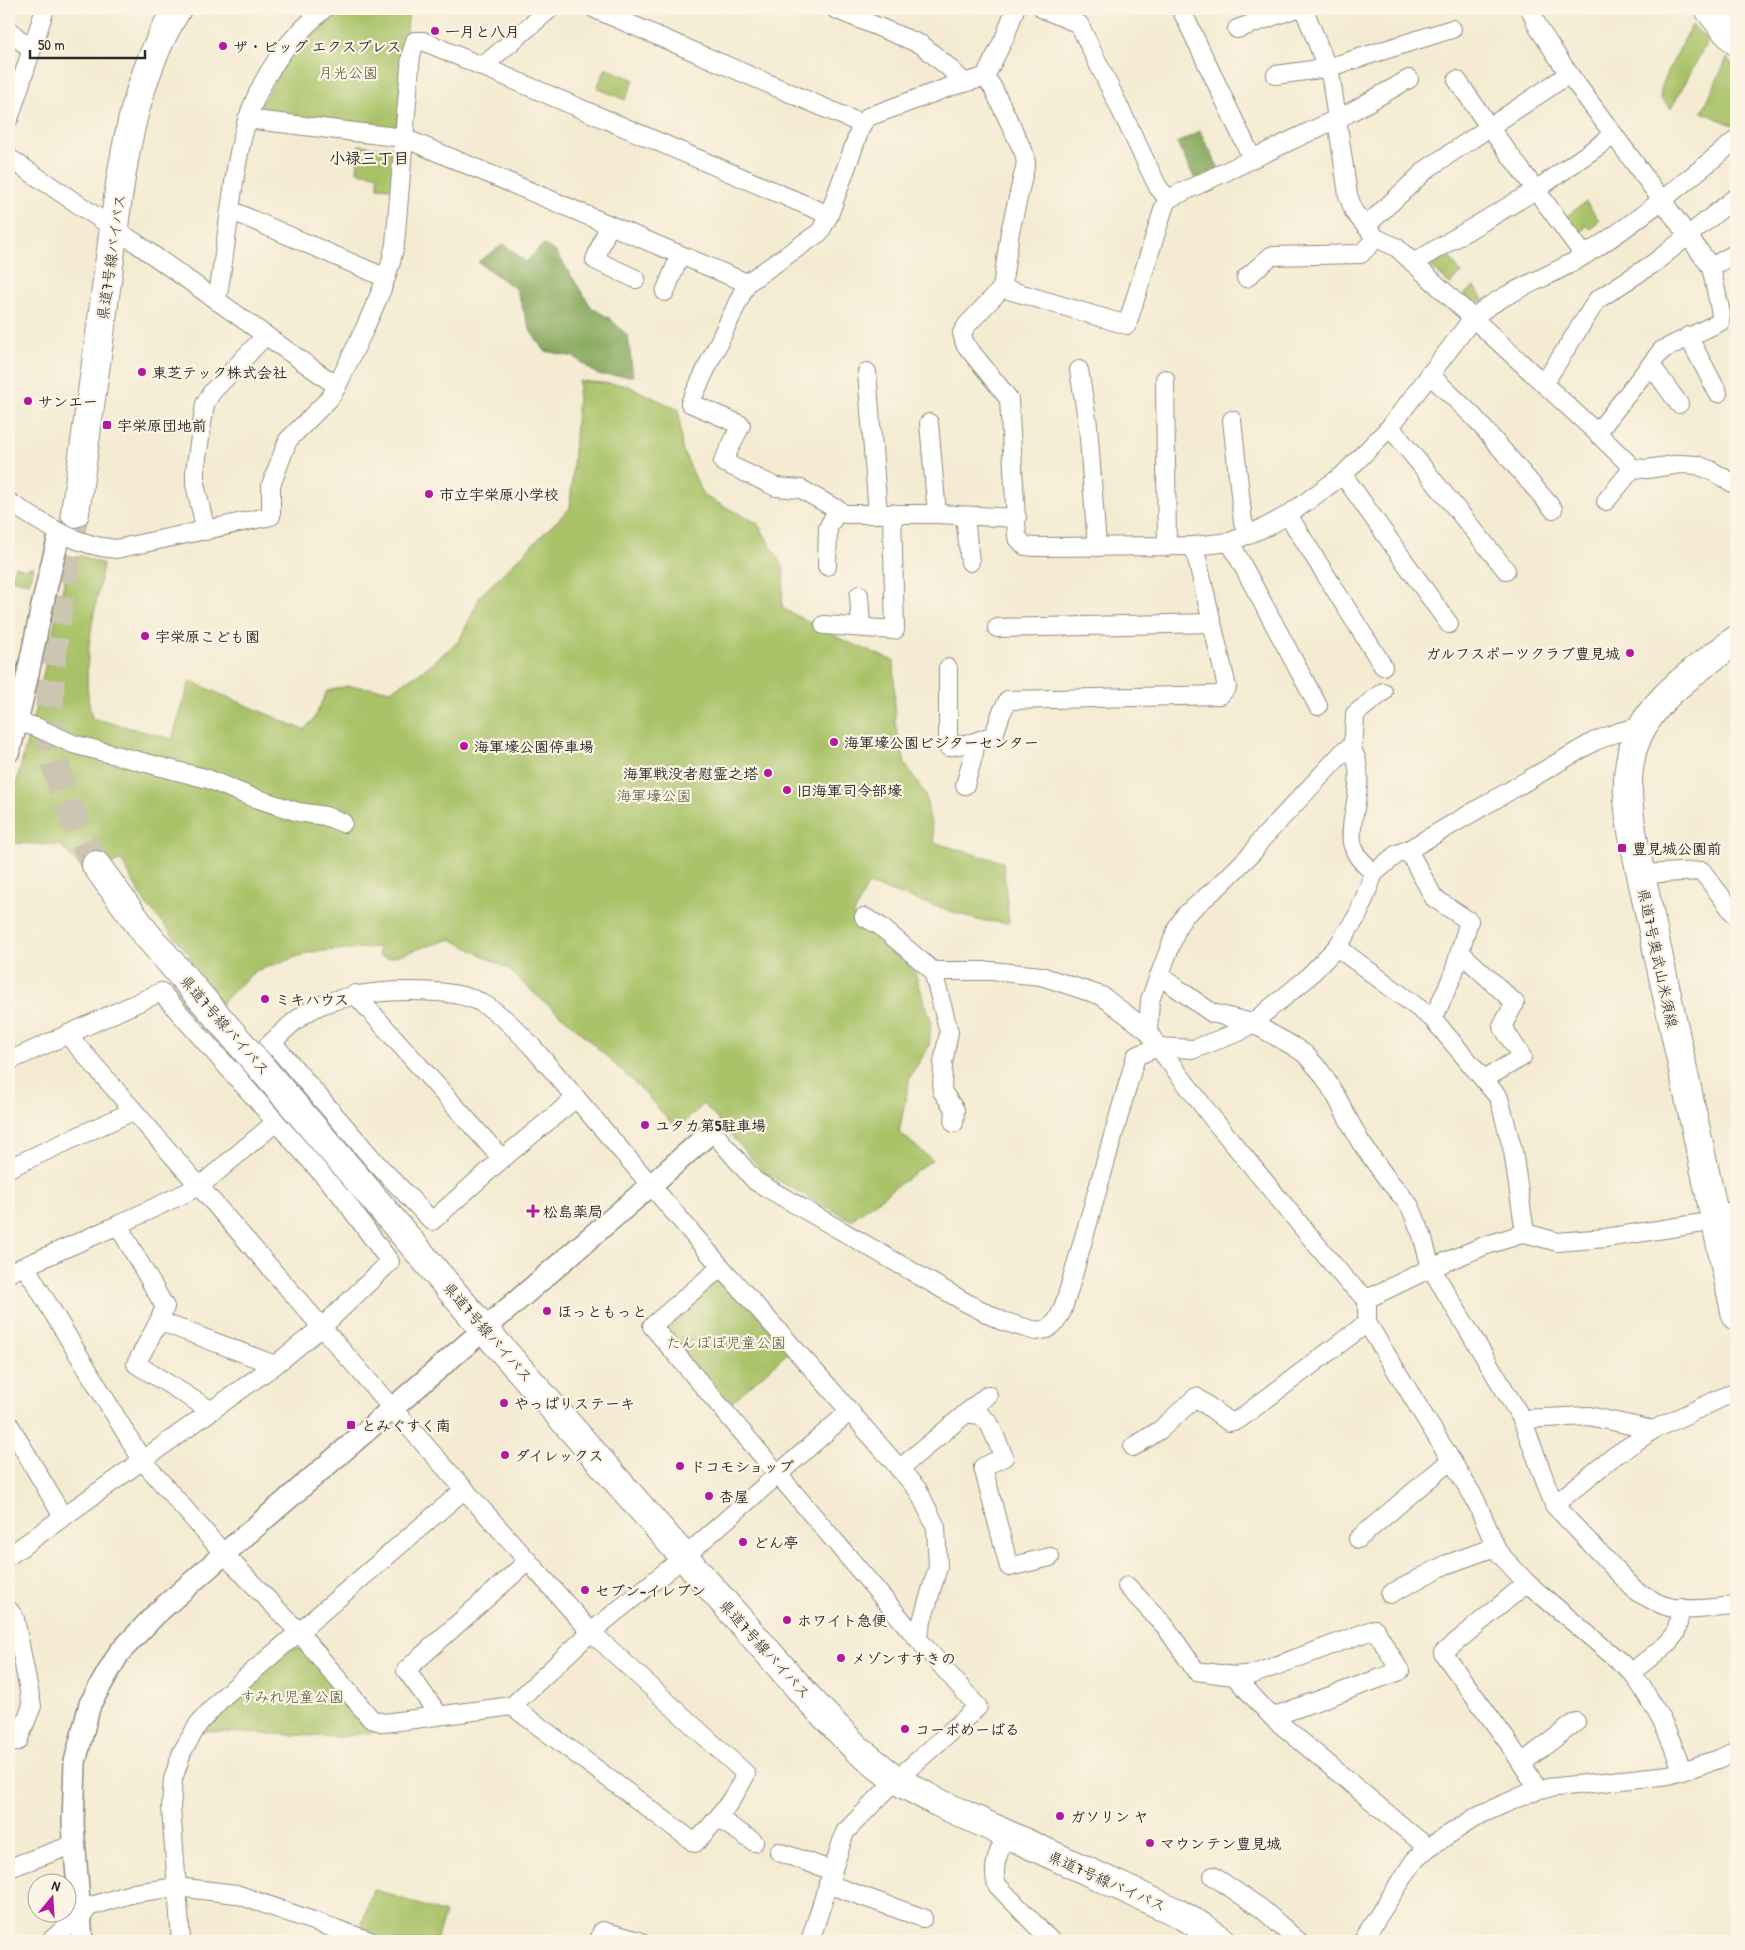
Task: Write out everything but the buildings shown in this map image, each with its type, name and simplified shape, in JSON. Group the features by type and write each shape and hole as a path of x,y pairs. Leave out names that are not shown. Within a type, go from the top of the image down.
{"main road":[{"name":"県道7号線バイパス","path":"68,523 129,134 144,76 177,9"},
{"path":"1710,9 1736,41"},
{"name":"県道7号奥武山米須線","path":"1736,641 1677,686 1655,709 1642,726 1633,747 1628,779 1628,810 1641,874 1726,1216 1736,1316"},
{"name":"県道7号線バイパス","path":"96,865 147,935 484,1329 810,1700 850,1742 896,1780 937,1802 1178,1913 1202,1926 1222,1941"}],"street":[{"path":"9,119 45,9"},
{"path":"217,301 236,160 247,119 256,96 275,62 296,36 324,9"},
{"path":"483,66 550,9"},
{"path":"595,9 862,124"},
{"path":"835,9 922,46 948,66 964,83"},
{"path":"1014,9 1005,37 985,77 949,87 868,117 862,124 830,215 820,232 748,283 690,403 741,425 723,462 776,487 801,489 838,508 845,514 937,514 1017,518"},
{"path":"1043,9 1079,24 1158,187 1168,199"},
{"path":"1181,9 1252,158"},
{"path":"1237,28 1294,9"},
{"path":"1304,9 1331,78 1348,195 1354,212 1371,232 1396,247 1633,468 1648,469 1681,464 1697,465 1736,485"},
{"path":"1530,9 1539,29 1568,74 1711,267 1720,306 1720,322 1662,350 1597,433"},
{"path":"1276,75 1327,68 1452,29"},
{"path":"9,30 32,49"},
{"path":"9,502 68,523 90,545 116,549 271,516 271,485 288,440 330,398 364,330 386,278 395,244 411,54 415,40 423,41 483,66 830,215"},
{"path":"1246,278 1271,256 1361,254 1371,232 1427,169 1568,74"},
{"path":"985,77 993,88 1024,153 1026,163 1010,232 1002,288 967,325 962,333 965,344 1009,399 1017,537 1025,546 1167,547 1230,542 1288,515 1343,475 1390,427 1473,318 1488,305 1584,255 1662,200 1736,140"},
{"path":"1002,288 1128,325 1168,199 1336,119 1409,79"},
{"path":"1457,80 1584,255"},
{"path":"247,119 404,138 748,283"},
{"path":"1413,263 1536,190 1614,135"},
{"path":"9,158 114,228 337,386"},
{"path":"1545,385 1597,300 1654,263 1736,197"},
{"path":"230,210 386,278"},
{"path":"609,225 595,260 636,279"},
{"path":"1711,267 1736,253"},
{"path":"666,292 680,255"},
{"path":"206,531 195,484 195,471 205,404 212,392 265,336"},
{"path":"1688,336 1718,393"},
{"path":"1651,365 1679,404"},
{"path":"1079,370 1088,425 1097,547"},
{"path":"824,625 895,630 885,514 867,372"},
{"path":"1429,374 1473,416 1553,509"},
{"path":"1165,379 1167,547"},
{"path":"1232,420 1243,522 1248,535"},
{"path":"929,423 937,514"},
{"path":"1390,427 1506,570"},
{"path":"1606,501 1633,468"},
{"path":"1343,475 1449,624"},
{"path":"827,566 828,528 838,508"},
{"path":"1288,515 1383,666"},
{"path":"965,516 970,562"},
{"path":"9,751 26,725 49,575 68,523"},
{"path":"1230,542 1318,706"},
{"path":"948,668 948,747 975,742 994,735 1008,700 1220,695 1227,687 1194,546"},
{"path":"859,595 861,627"},
{"path":"997,628 1211,623"},
{"path":"1148,1031 1150,1000 1178,926 1185,915 1231,875 1303,794 1344,751 1351,747 1354,737 1355,714 1383,692"},
{"path":"26,725 74,731 180,765 247,783 274,794 304,802 325,816 343,823"},
{"path":"82,1941 75,1844 74,1762 90,1704 119,1652 157,1612 652,1185 712,1131 755,1180 965,1302 1002,1321 1036,1331 1047,1329 1055,1323 1062,1312 1136,1056 1158,1047 1194,1049 1239,1032 1305,980 1338,947 1358,915 1374,873 1397,854 1408,850 1595,741 1642,726"},
{"path":"965,784 974,753 975,742"},
{"path":"1351,747 1356,755 1358,774 1352,846 1362,862 1374,873"},
{"path":"1408,850 1434,898 1470,922 1453,975 1433,1019"},
{"path":"1641,874 1702,870 1736,916"},
{"path":"864,917 880,926 933,970 948,1032 943,1063 942,1091 955,1110 954,1123"},
{"path":"1338,947 1433,1019 1499,1098 1513,1151 1525,1234"},
{"path":"1460,952 1515,1003 1502,1026 1522,1057 1484,1079"},
{"path":"933,970 991,971 1041,976 1102,996 1148,1031 1158,1047 1213,1118 1345,1279 1367,1299"},
{"path":"1160,976 1212,1013 1252,1023 1306,1054 1321,1072 1361,1143 1410,1206 1422,1235 1431,1268 1522,1419 1554,1505 1637,1592 1670,1607 1736,1606"},
{"path":"9,1061 161,992 341,1195 390,1262 322,1327 275,1365 9,1556"},
{"path":"234,1075 303,1014 324,1003 355,994 390,992 446,994 479,1002 498,1014 514,1028 576,1098 721,1267 918,1490 936,1526 938,1567 917,1638"},
{"path":"355,994 502,1159"},
{"path":"67,1034 392,1408 591,1632 746,1774 735,1796 696,1843 512,1706"},
{"path":"272,1042 377,1164 432,1221 502,1159 576,1098"},
{"path":"9,1168 133,1111"},
{"path":"9,1273 118,1225 200,1186 276,1122"},
{"path":"1367,1299 1431,1268 1484,1246 1525,1234 1558,1242 1605,1238 1726,1216"},
{"path":"118,1225 165,1307 136,1364 212,1411"},
{"path":"26,1266 142,1460 224,1554 298,1631 371,1719 384,1723 512,1706 591,1632 684,1557 850,1411"},
{"path":"721,1267 652,1326 978,1707 896,1780 845,1832 810,1941"},
{"path":"1367,1299 1366,1323 1475,1500 1498,1552 1527,1583 1632,1672 1660,1714 1673,1741 1682,1771"},
{"path":"159,1321 275,1365"},
{"path":"1133,1447 1160,1430 1196,1397 1229,1422 1238,1420 1366,1323"},
{"path":"1554,1505 1613,1457 1653,1430 1736,1391"},
{"path":"899,1469 988,1395"},
{"path":"966,1412 980,1415 989,1423 1004,1457 983,1466 1009,1566 1050,1557"},
{"path":"1522,1419 1589,1416 1653,1430"},
{"path":"9,1424 63,1517"},
{"path":"1358,1539 1451,1460"},
{"path":"181,1941 171,1808 173,1779 182,1752 199,1723 223,1697 298,1631 465,1489"},
{"path":"1390,1594 1445,1565 1495,1547"},
{"path":"439,1715 406,1670 528,1561"},
{"path":"1527,1583 1443,1653 1522,1763 1538,1789"},
{"path":"1128,1586 1165,1626 1196,1671 1234,1676 1254,1674 1375,1630 1400,1670 1272,1717"},
{"path":"1632,1672 1668,1643 1676,1633 1681,1608"},
{"path":"9,1610 15,1619 32,1706 18,1741 9,1744"},
{"path":"1234,1676 1272,1717 1428,1848"},
{"path":"1522,1763 1576,1722"},
{"path":"1362,1941 1414,1861 1428,1848 1479,1815 1538,1789 1669,1775 1719,1759 1736,1751"},
{"path":"718,1818 754,1842"},
{"path":"1006,1834 995,1865 997,1885 1050,1941"},
{"path":"9,1868 75,1844"},
{"path":"779,1852 923,1918"},
{"path":"1213,1876 1262,1909 1298,1941"},
{"path":"50,1941 91,1906 134,1893 177,1887 236,1894 370,1941"},
{"path":"599,1941 602,1931 639,1941"}],"green space":[{"name":"月光公園","path":"336,9 409,9 397,128 389,131 261,115 259,108 293,51 329,13"},
{"path":"1692,25 1708,40 1671,109 1660,98 1662,83"},
{"path":"1727,58 1736,68 1736,123 1734,126 1702,112"},
{"path":"606,68 634,80 625,100 597,88"},
{"path":"1200,131 1219,169 1195,179 1177,143"},
{"path":"359,145 390,149 394,153 392,188 378,187 378,175 357,172"},
{"path":"1586,202 1599,220 1591,229 1587,226 1577,235 1564,218"},
{"path":"504,244 526,262 543,244 556,252 592,308 609,318 628,336 633,376 598,375 574,357 545,351 531,332 516,289 478,262"},
{"path":"1444,249 1461,273 1450,284 1425,261"},
{"path":"1474,287 1483,299 1474,306 1463,295"},
{"name":"海軍壕公園","path":"579,381 626,385 679,410 682,449 704,496 757,523 784,568 782,608 843,640 894,661 895,723 905,764 925,794 935,843 1003,862 1009,923 977,920 868,884 853,916 896,948 915,973 931,1020 929,1046 910,1077 899,1132 932,1160 851,1220 764,1173 704,1104 677,1129 639,1087 575,1027 507,968 451,939 389,958 379,956 378,947 311,952 255,971 199,1024 163,983 190,955 146,904 121,860 88,876 61,845 9,843 9,812 37,702 69,561 81,556 103,564 88,660 88,699 92,718 172,739 190,681 304,730 314,719 327,691 347,686 391,690 421,672 459,641 481,595 570,508"},
{"path":"15,566 25,569 33,566 29,583 11,579"},
{"name":"たんぽぽ児童公園","path":"716,1281 727,1281 790,1351 726,1407 666,1335 666,1324"},
{"name":"すみれ児童公園","path":"288,1648 302,1649 375,1732 339,1737 202,1731 222,1705"},
{"path":"373,1889 445,1913 436,1941 389,1941 367,1934 362,1924"}],"tunnel":[{"path":"75,513 55,634 51,675 50,724 54,756 63,789 81,835 96,865"}],"place":[{"name":"一月と八月","path":"435,31"},
{"name":"ザ・ビッグ エクスプレス","path":"223,46"},
{"name":"東芝テック株式会社","path":"142,372"},
{"name":"サンエー","path":"28,401"},
{"name":"宇栄原団地前","path":"107,425"},
{"name":"市立宇栄原小学校","path":"429,494"},
{"name":"宇栄原こども園","path":"145,636"},
{"name":"ガルフスポーツクラブ豊見城","path":"1630,653"},
{"name":"海軍壕公園ビジターセンター","path":"834,742"},
{"name":"海軍壕公園停車場","path":"464,746"},
{"name":"海軍戦没者慰霊之塔","path":"768,773"},
{"name":"旧海軍司令部壕","path":"787,790"},
{"name":"豊見城公園前","path":"1622,848"},
{"name":"ミキハウス","path":"265,999"},
{"name":"ユタカ第5駐車場","path":"645,1125"},
{"name":"松島薬局","path":"533,1211"},
{"name":"ほっともっと","path":"547,1311"},
{"name":"やっぱりステーキ","path":"504,1403"},
{"name":"とみぐすく南","path":"351,1425"},
{"name":"ダイレックス","path":"505,1455"},
{"name":"ドコモショップ","path":"680,1466"},
{"name":"杏屋","path":"709,1496"},
{"name":"どん亭","path":"743,1542"},
{"name":"セブン-イレブン","path":"585,1590"},
{"name":"ホワイト急便","path":"787,1620"},
{"name":"メゾンすすきの","path":"841,1658"},
{"name":"コーポめーばる","path":"905,1729"},
{"name":"ガソリン ヤ","path":"1060,1816"},
{"name":"マウンテン豊見城","path":"1150,1843"}],"district":[{"name":"小禄三丁目","path":"369,158"}]}
